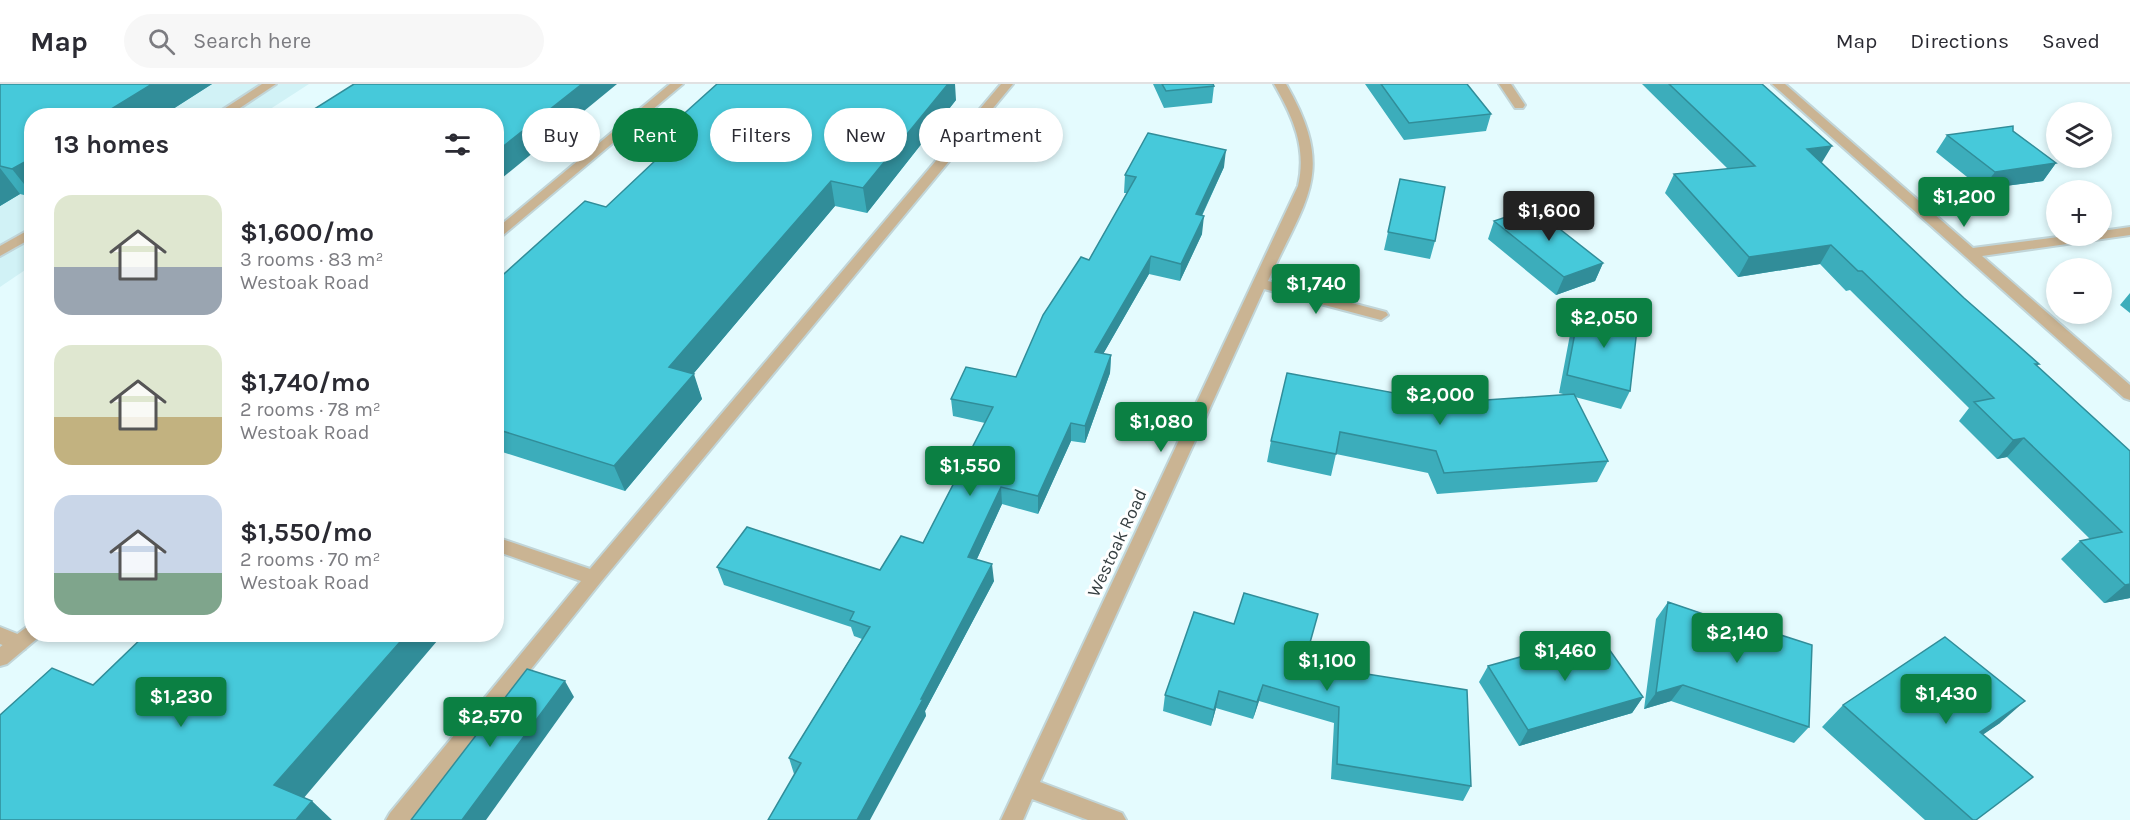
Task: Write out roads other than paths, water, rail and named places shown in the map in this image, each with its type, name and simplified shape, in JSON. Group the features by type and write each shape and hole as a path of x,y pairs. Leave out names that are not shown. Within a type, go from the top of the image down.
{"street":[{"path":"232,108 270,84"},
{"path":"504,230 677,84"},
{"path":"397,820 594,578 1007,84"},
{"name":"Westoak Road","path":"1012,820 1258,283 1305,186 1310,168 1303,130 1280,84"},
{"path":"1505,84 1519,105"},
{"path":"1778,84 2130,394"},
{"path":"2112,234 2130,231"},
{"path":"0,252 24,237"},
{"path":"1968,253 2046,242"},
{"path":"1258,283 1381,315"},
{"path":"504,547 594,578"},
{"path":"0,658 16,636"},
{"path":"1027,787 1115,820"}]}
